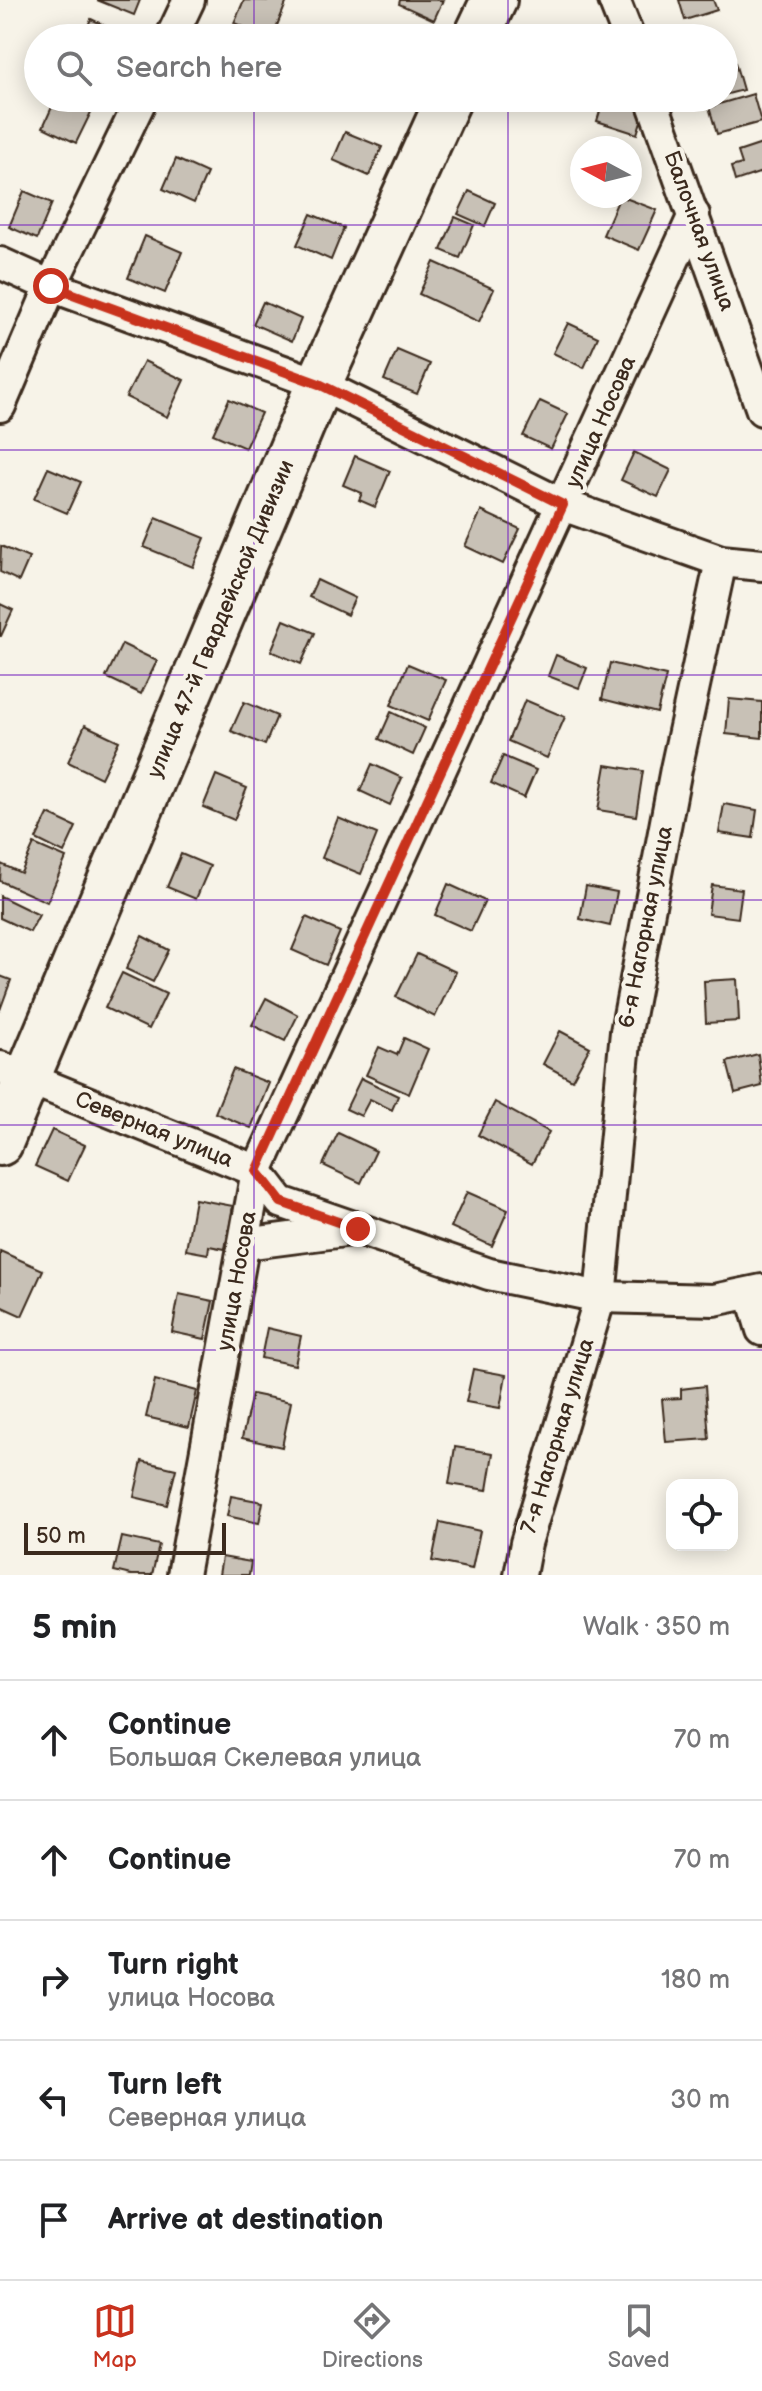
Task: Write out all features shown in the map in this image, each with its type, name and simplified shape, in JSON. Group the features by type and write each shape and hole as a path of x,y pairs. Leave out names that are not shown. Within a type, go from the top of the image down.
{"main road":[{"path":"483,24 494,0"},
{"name":"улица 47-й Гвардейской Дивизии","path":"0,1143 14,1073 443,112"}],"street":[{"path":"178,24 189,0"},
{"path":"614,0 623,24"},
{"path":"0,406 51,286 135,112"},
{"name":"Балочная улица","path":"656,112 762,410"},
{"name":"улица Носова","path":"183,1575 257,1171 694,215"},
{"path":"0,263 51,286 319,384 563,505 721,561 762,565"},
{"name":"6-я Нагорная улица","path":"600,1297 626,1032 676,769 721,561"},
{"name":"Северная улица","path":"14,1073 257,1171 281,1202 489,1274 600,1297 714,1300 757,1292"},
{"path":"244,1244 358,1229"},
{"path":"757,1292 762,1330"},
{"name":"7-я Нагорная улица","path":"520,1575 526,1543 600,1297"}],"building":[{"path":"97,0 140,0 134,15"},
{"path":"244,0 287,1 278,24 234,23"},
{"path":"400,0 443,0 434,20 399,4"},
{"path":"679,0 713,0 717,10 685,20"},
{"path":"738,73 743,90 738,91"},
{"path":"753,94 761,122 717,134 710,112 738,112 738,98"},
{"path":"50,112 91,112 76,143 43,127"},
{"path":"600,112 644,112 637,134 597,121"},
{"path":"345,132 382,147 369,176 333,160"},
{"path":"762,144 762,172 735,181 731,167 742,164 738,152"},
{"path":"176,159 207,173 194,203 163,189"},
{"path":"24,191 52,203 37,239 9,227"},
{"path":"469,191 495,203 485,226 458,214"},
{"path":"642,204 657,210 639,250 603,235 615,208 642,208"},
{"path":"311,214 344,228 331,260 297,245"},
{"path":"455,217 474,225 460,258 441,250"},
{"path":"145,236 182,252 165,293 128,278"},
{"path":"434,262 494,289 479,322 419,294"},
{"path":"263,302 301,319 292,341 253,324"},
{"path":"568,323 598,337 584,368 553,353"},
{"path":"397,350 430,364 417,394 384,380"},
{"path":"144,361 184,380 167,417 126,397"},
{"path":"229,399 261,413 245,448 213,434"},
{"path":"540,401 568,414 551,449 523,436"},
{"path":"634,452 671,470 658,497 621,480"},
{"path":"355,456 390,471 375,507 359,500 362,493 343,485"},
{"path":"48,468 81,482 67,513 34,499"},
{"path":"481,511 520,529 503,564 465,546"},
{"path":"156,518 205,538 193,567 144,547"},
{"path":"1,546 29,558 19,581 0,572"},
{"path":"317,580 355,598 347,615 309,597"},
{"path":"0,604 13,610 1,636 0,636"},
{"path":"284,620 315,633 301,664 271,651"},
{"path":"122,644 157,661 141,694 106,677"},
{"path":"556,655 587,668 579,688 548,676"},
{"path":"610,663 666,676 657,713 602,699"},
{"path":"408,664 446,680 428,721 391,705"},
{"path":"729,699 762,702 762,738 726,734"},
{"path":"525,700 565,717 547,758 508,741"},
{"path":"244,702 277,716 265,745 231,731"},
{"path":"391,712 425,728 413,755 379,739"},
{"path":"85,725 119,741 101,778 68,762"},
{"path":"503,756 536,770 524,798 491,783"},
{"path":"372,764 402,778 390,805 360,791"},
{"path":"606,765 643,771 636,816 598,810"},
{"path":"216,775 247,788 234,820 203,807"},
{"path":"724,804 757,810 753,838 719,833"},
{"path":"48,814 76,827 64,853 36,839"},
{"path":"338,818 377,834 361,874 322,858"},
{"path":"34,844 66,858 47,902 0,881 1,864 21,873"},
{"path":"181,854 210,866 196,899 167,887"},
{"path":"448,884 485,901 471,931 435,915"},
{"path":"712,885 742,889 738,918 708,914"},
{"path":"586,886 617,892 610,926 580,919"},
{"path":"0,896 39,915 30,932 0,918"},
{"path":"306,917 340,932 326,965 292,950"},
{"path":"142,936 169,950 153,982 126,969"},
{"path":"417,954 456,972 435,1017 396,997"},
{"path":"122,973 166,994 149,1029 105,1008"},
{"path":"0,976 11,980 0,1010"},
{"path":"737,979 739,1021 706,1023 704,981"},
{"path":"266,998 298,1015 285,1041 252,1025"},
{"path":"560,1031 590,1047 572,1080 543,1064"},
{"path":"404,1038 428,1049 409,1094 366,1075 379,1047 397,1055"},
{"path":"758,1054 762,1086 735,1093 727,1062"},
{"path":"233,1069 269,1083 251,1128 215,1113"},
{"path":"361,1078 398,1096 392,1110 370,1099 361,1116 346,1109"},
{"path":"495,1102 549,1132 532,1164 478,1135"},
{"path":"52,1130 85,1145 68,1181 35,1166"},
{"path":"338,1133 376,1151 361,1183 323,1165"},
{"path":"467,1192 508,1210 492,1246 451,1227"},
{"path":"195,1199 233,1206 225,1249 209,1246 208,1254 186,1250"},
{"path":"0,1251 43,1270 22,1316 0,1306"},
{"path":"179,1294 213,1301 205,1339 172,1332"},
{"path":"267,1328 301,1336 295,1365 261,1358"},
{"path":"473,1369 506,1375 500,1408 466,1402"},
{"path":"155,1380 197,1391 189,1427 146,1417"},
{"path":"705,1386 709,1439 666,1442 662,1399 681,1398 681,1389"},
{"path":"252,1394 291,1402 282,1447 242,1438"},
{"path":"455,1447 493,1453 487,1490 449,1484"},
{"path":"142,1461 176,1469 167,1505 134,1497"},
{"path":"231,1496 263,1502 259,1523 227,1516"},
{"path":"440,1522 480,1531 472,1569 432,1561"},
{"path":"122,1537 159,1545 152,1575 114,1571"},
{"path":"222,1557 251,1562 249,1575 219,1575"}],"route":[{"path":"51,286 319,384 563,505 257,1171 281,1202 358,1229"}]}
